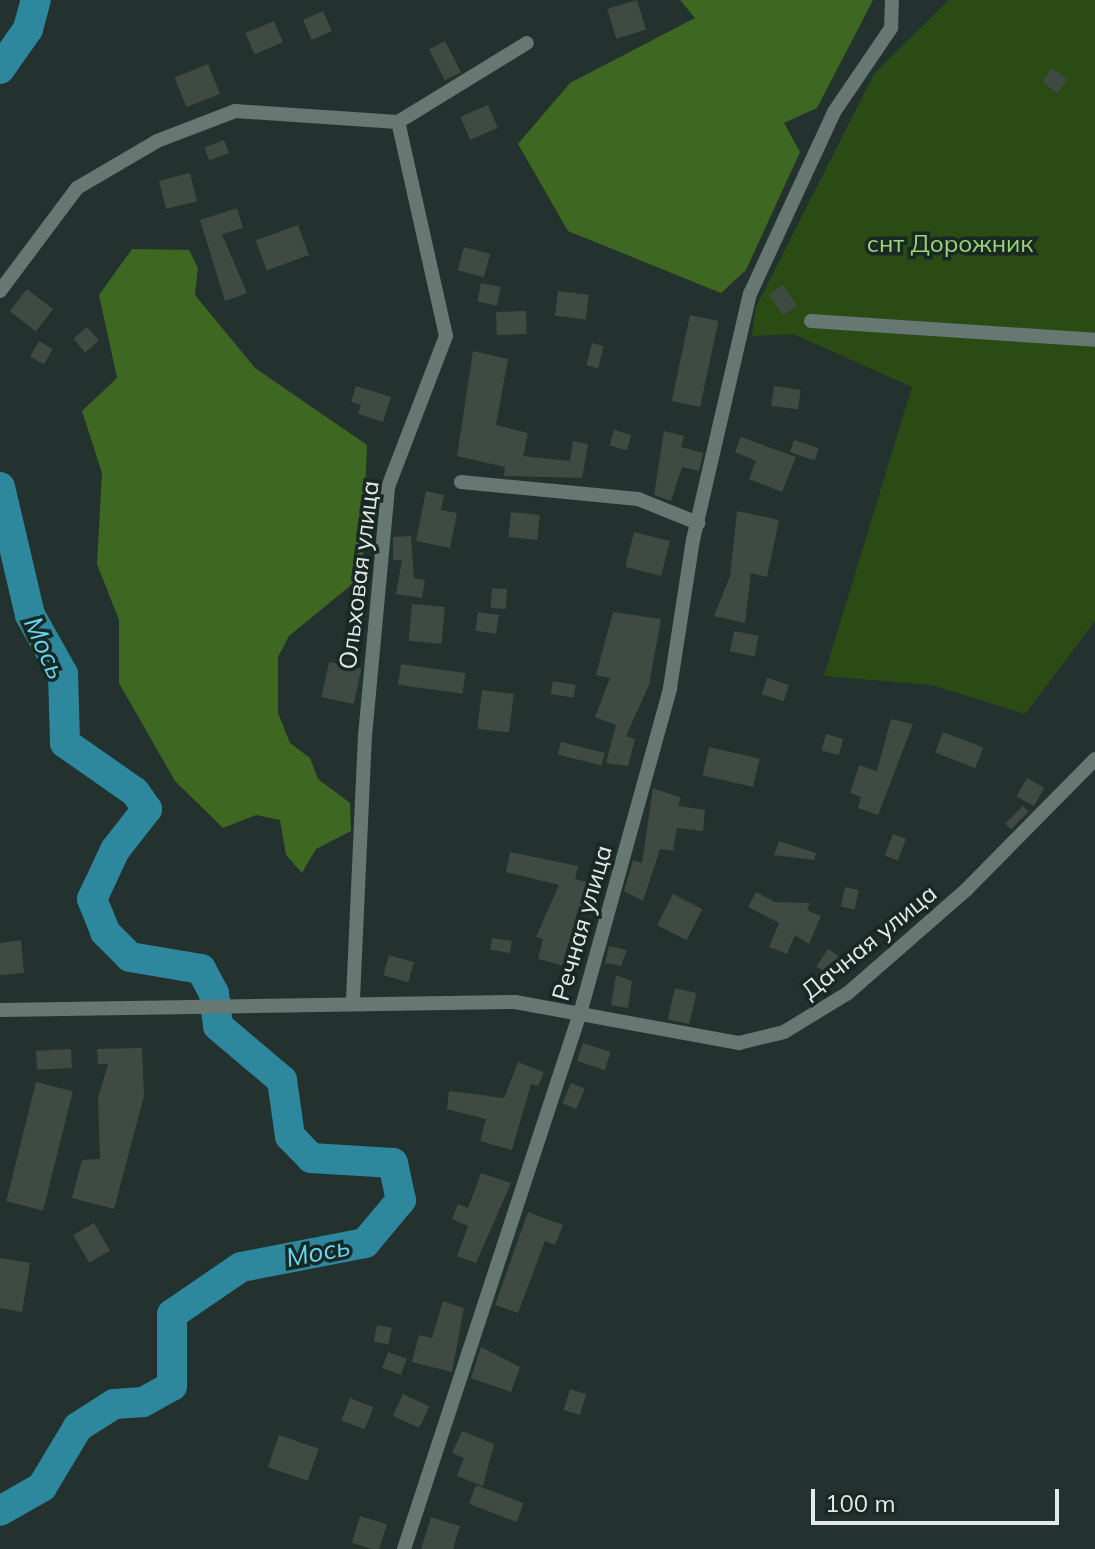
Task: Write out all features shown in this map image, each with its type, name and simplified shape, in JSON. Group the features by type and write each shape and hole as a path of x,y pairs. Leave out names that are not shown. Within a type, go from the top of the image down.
{"street":[{"name":"Речная улица","path":"404,1549 581,1010 670,688 698,523 750,294 834,112 891,28 892,0"},
{"path":"0,291 77,188 157,141 235,111 398,122 527,43"},
{"name":"Ольховая улица","path":"353,999 365,736 388,487 446,336 398,122"},
{"path":"811,321 1095,340"},
{"path":"461,482 638,499 698,523"},
{"name":"Дачная улица","path":"0,1010 239,1007 353,999 581,1010 696,1039 739,1043 784,1032 848,993 966,890 1095,759"}],"green space":[{"path":"680,0 873,0 817,108 784,123 800,152 746,270 721,293 568,231 518,144 570,83 695,18"},
{"name":"снт Дорожник","path":"949,0 1095,0 1095,621 1025,714 932,685 824,676 912,387 793,334 752,336 756,307 874,74"},
{"path":"132,249 189,250 198,268 195,295 255,368 367,445 362,576 289,636 278,657 278,713 290,743 310,758 318,779 350,803 351,831 316,849 302,873 286,855 280,820 256,815 223,828 175,781 119,683 119,620 97,564 102,473 82,411 117,378 99,295"}],"building":[{"path":"637,0 646,30 616,39 607,9"},
{"path":"323,11 332,31 312,40 303,20"},
{"path":"274,21 283,42 254,54 245,33"},
{"path":"445,41 461,72 445,80 429,49"},
{"path":"208,64 220,94 187,107 175,77"},
{"path":"1052,68 1067,79 1057,93 1042,82"},
{"path":"488,105 498,128 470,140 460,117"},
{"path":"224,140 229,153 209,161 204,148"},
{"path":"190,173 197,201 166,209 159,181"},
{"path":"237,208 243,228 222,234 247,293 225,301 200,220"},
{"path":"298,225 309,255 267,270 256,240"},
{"path":"464,247 490,254 484,277 458,270"},
{"path":"481,283 501,287 497,305 477,302"},
{"path":"783,285 797,306 783,315 769,295"},
{"path":"27,289 53,309 36,331 10,311"},
{"path":"558,291 589,295 586,320 555,316"},
{"path":"526,311 527,334 497,335 496,312"},
{"path":"690,315 718,321 700,407 672,401"},
{"path":"87,327 99,341 85,352 73,339"},
{"path":"39,341 53,349 44,365 30,357"},
{"path":"592,343 604,346 598,368 586,365"},
{"path":"473,351 508,359 496,425 528,433 523,456 570,461 573,441 588,444 582,478 504,476 505,467 457,456"},
{"path":"356,386 391,397 383,422 358,414 361,405 351,402"},
{"path":"774,386 801,390 798,410 771,406"},
{"path":"614,430 631,435 627,450 610,445"},
{"path":"664,431 684,436 681,447 703,453 699,471 682,467 671,501 654,495"},
{"path":"741,437 796,457 782,492 749,479 756,461 735,452"},
{"path":"794,440 819,448 815,460 790,452"},
{"path":"426,491 444,495 441,510 457,513 450,548 416,541"},
{"path":"737,511 779,520 767,577 751,573 745,623 714,616 730,576"},
{"path":"511,512 540,515 537,540 508,537"},
{"path":"634,532 670,541 661,576 625,567"},
{"path":"411,536 414,578 425,580 422,598 396,594 402,560 393,560 393,537"},
{"path":"492,588 507,589 506,609 491,608"},
{"path":"412,604 445,607 442,644 409,641"},
{"path":"478,612 499,615 496,634 475,631"},
{"path":"613,612 661,619 649,685 626,736 635,739 628,766 606,763 616,725 595,717 610,678 596,675"},
{"path":"734,631 759,636 755,656 730,652"},
{"path":"329,662 361,669 354,704 322,697"},
{"path":"401,664 465,673 462,694 398,685"},
{"path":"767,678 789,685 784,701 762,694"},
{"path":"553,681 576,685 573,698 551,694"},
{"path":"482,690 514,694 509,733 477,729"},
{"path":"891,719 913,724 878,815 858,808 861,797 850,793 859,765 877,771"},
{"path":"943,732 983,747 975,768 935,753"},
{"path":"826,734 843,739 839,755 821,750"},
{"path":"561,742 605,753 602,766 558,755"},
{"path":"709,747 760,759 753,787 702,775"},
{"path":"1027,778 1044,788 1034,806 1016,796"},
{"path":"653,788 681,798 678,806 705,810 703,831 677,828 673,851 660,849 643,901 624,891 633,860 642,863"},
{"path":"1023,806 1029,812 1011,829 1005,824"},
{"path":"893,834 906,839 898,860 885,855"},
{"path":"779,841 816,853 814,860 774,855"},
{"path":"510,852 578,866 575,879 587,882 565,966 538,959 543,939 536,937 559,885 506,872"},
{"path":"845,887 859,890 855,909 841,907"},
{"path":"756,892 775,902 810,903 807,910 821,916 809,944 795,935 787,954 769,947 779,923 748,907"},
{"path":"673,894 702,909 687,940 657,925"},
{"path":"492,938 512,941 510,953 490,950"},
{"path":"21,940 24,973 0,975 0,943"},
{"path":"609,946 627,950 621,966 605,963"},
{"path":"828,949 843,959 831,976 816,966"},
{"path":"389,955 414,962 408,982 383,975"},
{"path":"616,975 632,981 628,1008 611,1005"},
{"path":"675,988 696,993 689,1024 668,1019"},
{"path":"583,1043 611,1052 605,1070 577,1061"},
{"path":"142,1048 144,1096 114,1209 72,1198 82,1160 100,1159 98,1098 108,1064 98,1064 97,1049"},
{"path":"71,1049 72,1068 37,1070 36,1051"},
{"path":"518,1062 544,1072 538,1086 531,1084 512,1150 480,1141 486,1119 447,1109 449,1091 504,1098"},
{"path":"36,1082 73,1091 43,1211 6,1201"},
{"path":"571,1083 585,1089 576,1109 562,1103"},
{"path":"481,1173 511,1183 476,1263 457,1256 468,1226 452,1219 458,1204 468,1208"},
{"path":"528,1212 563,1225 555,1245 545,1241 518,1313 495,1305"},
{"path":"94,1223 110,1251 89,1263 73,1235"},
{"path":"0,1258 30,1263 22,1312 0,1308"},
{"path":"443,1301 464,1308 452,1372 412,1362 419,1335 432,1338"},
{"path":"377,1325 392,1328 388,1345 374,1342"},
{"path":"481,1347 520,1367 511,1392 471,1378"},
{"path":"388,1352 407,1359 401,1375 382,1368"},
{"path":"570,1389 586,1394 580,1415 564,1410"},
{"path":"403,1394 429,1406 419,1428 393,1416"},
{"path":"350,1398 373,1407 365,1429 341,1420"},
{"path":"462,1431 494,1444 483,1486 457,1476 464,1458 452,1453"},
{"path":"279,1435 319,1449 308,1481 268,1467"},
{"path":"476,1485 524,1503 516,1522 469,1504"},
{"path":"360,1516 387,1524 379,1549 352,1543"},
{"path":"431,1517 460,1526 453,1549 421,1549"}],"waterway":[{"name":"Мось","path":"0,69 28,29 36,0"},
{"name":"Мось","path":"0,487 30,615 63,674 65,743 135,792 147,809 115,850 92,899 105,932 130,957 201,969 214,993 218,1026 282,1080 290,1136 311,1158 393,1163 401,1200 365,1243 241,1267 172,1314 172,1386 143,1402 114,1404 78,1427 42,1487 0,1511"}]}
